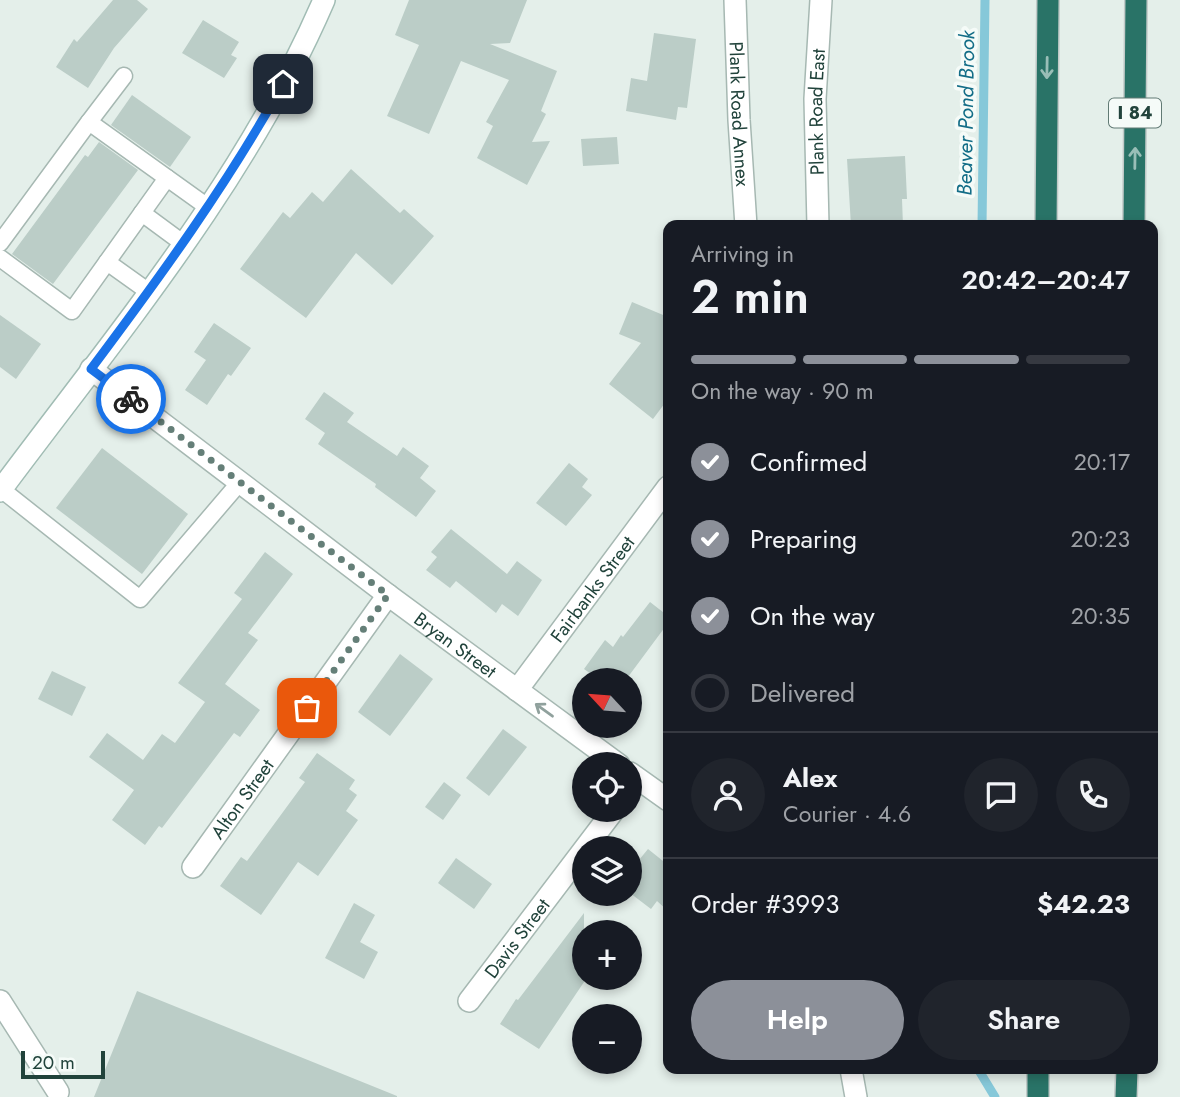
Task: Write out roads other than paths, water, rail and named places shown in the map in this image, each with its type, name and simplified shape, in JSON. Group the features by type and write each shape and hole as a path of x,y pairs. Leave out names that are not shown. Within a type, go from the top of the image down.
{"highway":[{"path":"1046,220 1048,0"},
{"name":"I 84","path":"1134,220 1136,0"},
{"path":"1038,1074 1038,1097"},
{"path":"1126,1074 1126,1097"}],"street":[{"path":"1,490 209,208 278,94 324,0"},
{"name":"Plank Road Annex","path":"735,0 746,220"},
{"name":"Plank Road East","path":"818,220 814,99 821,0"},
{"name":"Bryan Street","path":"91,369 388,595 601,752"},
{"name":"Fairbanks Street","path":"517,690 663,494"},
{"name":"Alton Street","path":"193,867 388,595"},
{"path":"642,785 663,797"},
{"name":"Davis Street","path":"470,1001 605,822"},
{"path":"0,1001 58,1092"},
{"path":"852,1074 856,1097"}],"lane":[{"path":"0,243 124,76"},
{"path":"89,122 209,208"},
{"path":"0,258 72,312 167,178"},
{"path":"142,213 184,244"},
{"path":"107,262 149,292"},
{"path":"1,490 140,599 240,482"}],"waterway":[{"name":"Beaver Pond Brook","path":"982,220 985,0"},
{"name":"Beaver Pond Brook","path":"981,1074 995,1097"}]}
